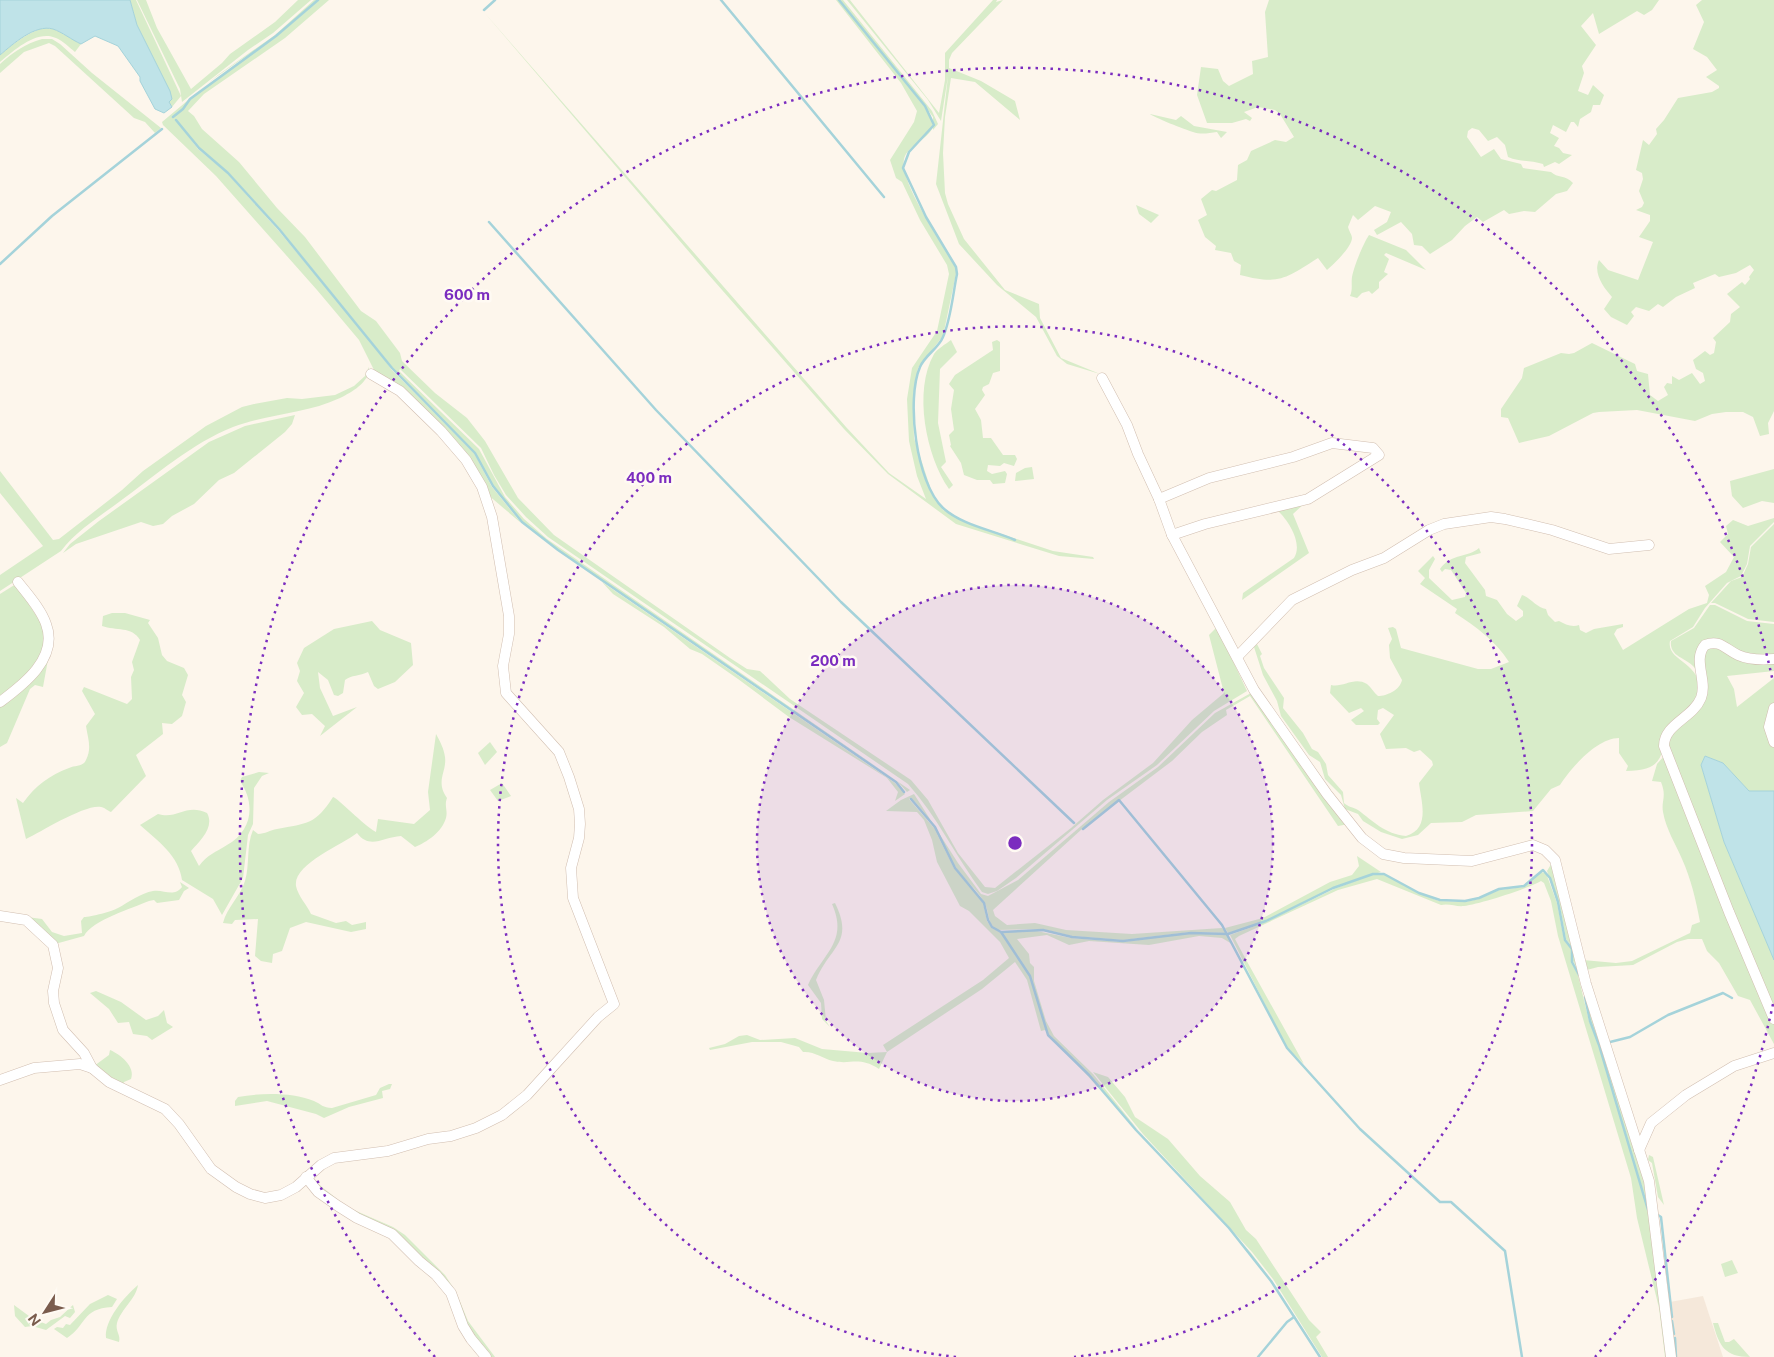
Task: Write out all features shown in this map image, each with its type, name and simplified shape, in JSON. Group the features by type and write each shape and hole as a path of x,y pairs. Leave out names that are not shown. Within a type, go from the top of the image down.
{"street":[{"path":"0,1080 34,1068 80,1064 92,1068 109,1082 165,1109 180,1124 211,1169 236,1187 250,1194 265,1198 281,1195 296,1187 321,1165 334,1158 388,1151 428,1139 451,1136 476,1128 502,1115 527,1095 593,1023 614,1004 573,898 571,868 579,838 580,824 569,777 559,752 506,693 503,666 509,634 509,616 492,517 482,486 466,460 441,431 400,391 371,374"},
{"path":"1102,378 1127,425 1141,462 1159,499 1172,535 1237,657 1272,717 1322,787 1362,838 1376,850 1404,858 1454,862 1472,861 1526,846 1539,846 1555,860 1586,984 1649,1181 1671,1357"},
{"path":"1159,499 1209,478 1293,457 1332,444 1367,446 1377,451 1379,455 1308,499 1205,524 1172,535"},
{"path":"1237,657 1292,600 1352,570 1384,558 1429,530 1444,524 1491,518 1505,519 1552,530 1609,549 1649,546"},
{"path":"0,702 30,678 46,654 50,638 46,623 18,582"},
{"path":"1774,658 1759,660 1740,656 1719,643 1705,645 1700,657 1703,681 1702,696 1696,707 1668,733 1664,746 1725,903 1774,1019"},
{"path":"1774,708 1769,728 1774,742"},
{"path":"0,916 26,920 53,945 58,968 53,991 54,1003 63,1030 84,1053 92,1068"},
{"path":"1639,1150 1651,1123 1686,1095 1734,1066 1774,1053"},
{"path":"306,1177 318,1192 356,1218 392,1234 436,1275 451,1293 471,1340 486,1357"}],"shaded area":[{"path":"1703,1296 1723,1357 1671,1357 1670,1302"}],"green space":[{"path":"130,0 136,0 181,96 172,107 169,102 170,92 137,25"},
{"path":"137,0 146,0 157,28 191,89 230,54 275,22 298,0 311,0 273,33 248,50 182,102 180,89"},
{"path":"314,0 317,0 276,36 226,70 194,96 277,36 319,0 329,0 285,38 204,94 188,111 194,116 202,129 239,162 277,208 305,237 361,311 376,321 400,353 402,361 435,393 467,418 485,441 518,498 554,535 730,658 747,669 760,671 790,699 911,780 928,800 958,853 985,887 995,888 1103,800 1153,763 1192,720 1224,693 1209,635 1217,627 1247,691 1214,711 1157,765 1107,800 1016,878 997,891 988,894 982,892 928,809 908,784 548,537 506,495 481,448 400,369 399,371 479,449 505,497 524,519 547,539 896,780 558,550 522,522 493,486 475,453 376,348 391,369 474,453 492,487 521,523 487,494 477,472 375,372 359,340 317,290 216,176 163,125 162,122 218,75 275,35","holes":["176,120 199,148 228,172 280,229 374,344 278,230 227,173 198,149"]},
{"path":"836,0 839,0 924,106 934,125 932,130 911,148 905,156 904,166 907,179 922,212 956,267 943,336 918,368 913,402 914,438 933,496 943,510 971,524 1053,551 1093,557 1094,559 1059,556 956,524 888,474 844,429 708,274 483,11 846,427 889,473 926,499 917,476 909,441 907,399 912,368 937,331 949,274 947,265 920,220 902,182 896,178 890,160 914,122 917,111 901,83"},
{"path":"840,0 843,0 932,111 938,124 933,130 933,117"},
{"path":"847,0 850,0 939,113 945,80 945,53 993,0 997,0 996,2 1003,0 952,53 949,60 949,68 981,81 1015,101 1020,120 975,82 951,78 945,117 943,153 945,193 964,239 1005,290 1039,304 1040,318 1061,358 1100,374 1067,364 1057,356 1036,317 997,285 959,244 936,184 948,76 941,121 928,100"},
{"path":"1269,0 1659,0 1652,10 1644,15 1637,11 1599,34 1593,13 1581,26 1596,45 1582,66 1584,73 1578,91 1588,95 1593,85 1604,95 1600,105 1593,105 1591,112 1580,119 1578,127 1574,122 1571,122 1566,132 1553,125 1550,133 1559,138 1554,146 1563,153 1572,155 1559,164 1555,162 1544,167 1543,164 1508,157 1505,145 1497,137 1488,141 1479,130 1472,128 1468,131 1467,137 1481,157 1494,149 1501,159 1521,164 1523,168 1551,172 1567,179 1573,183 1567,191 1556,194 1535,212 1524,211 1509,214 1504,210 1483,222 1477,217 1465,226 1452,240 1430,254 1422,246 1414,245 1412,234 1401,222 1377,235 1374,230 1387,222 1391,212 1375,206 1358,220 1353,215 1348,227 1352,237 1351,242 1342,255 1327,270 1318,258 1289,275 1273,280 1264,280 1240,275 1241,265 1234,261 1231,253 1215,250 1216,246 1205,237 1198,220 1207,215 1201,199 1212,190 1216,191 1237,180 1238,165 1247,160 1251,151 1275,140 1286,142 1294,137 1280,114 1275,110 1258,107 1244,112 1252,118 1250,121 1246,119 1232,123 1207,123 1197,95 1201,67 1218,69 1223,81 1229,86 1253,74 1252,61 1268,57 1265,12"},
{"path":"1702,0 1774,0 1774,411 1768,423 1769,434 1760,436 1753,417 1743,412 1712,414 1695,421 1637,410 1593,413 1549,436 1519,443 1508,418 1501,417 1501,409 1522,378 1524,368 1561,353 1574,353 1592,343 1635,364 1637,371 1648,374 1650,395 1658,401 1668,395 1664,387 1667,383 1672,384 1672,376 1679,380 1692,373 1700,384 1705,381 1703,373 1696,369 1693,360 1705,351 1710,355 1714,353 1716,342 1713,338 1730,322 1731,314 1740,307 1727,294 1742,282 1745,285 1750,279 1749,277 1754,270 1750,265 1736,273 1719,277 1715,274 1693,283 1695,288 1676,297 1663,307 1658,304 1649,311 1636,307 1631,312 1634,316 1627,325 1611,317 1604,309 1612,297 1602,284 1597,270 1599,260 1608,270 1638,280 1653,242 1639,237 1650,221 1650,215 1636,210 1642,207 1644,203 1639,191 1643,179 1642,173 1636,170 1643,140 1649,145 1657,134 1656,129 1678,98 1712,92 1719,88 1719,86 1706,77 1717,70 1707,57 1693,49 1704,22 1696,5"},
{"path":"45,28 54,29 81,44 75,52 64,42 56,38 41,36 26,42 0,62 0,55 16,42 33,32"},
{"path":"42,39 52,39 60,44 92,73 161,128 155,133 145,122 134,118 55,46 49,43 24,52 0,73 0,64 25,46"},
{"path":"1150,114 1176,120 1181,116 1194,126 1227,132 1221,138 1217,132 1196,133"},
{"path":"1136,205 1159,215 1151,223 1139,214"},
{"path":"1369,235 1406,250 1426,270 1386,253 1384,255 1389,259 1384,272 1388,274 1379,282 1379,288 1372,294 1369,291 1362,293 1357,298 1350,296 1355,267"},
{"path":"951,340 957,352 940,369 938,423 946,462 941,467 953,485 949,489 934,459 925,423 923,404 924,386 934,354"},
{"path":"997,340 1000,342 1000,371 993,373 989,384 983,387 982,390 985,395 975,409 981,420 983,438 991,438 1003,455 1015,455 1017,459 1014,466 1004,463 1000,466 988,465 987,471 992,474 1005,471 1007,474 1005,483 993,484 990,480 977,480 964,475 961,463 950,446 949,435 954,430 951,409 954,390 949,384 955,375 993,350 992,342"},
{"path":"369,367 367,377 363,382 355,390 340,398 300,411 259,419 233,427 188,451 88,525 61,551 0,591 0,575 43,546 0,493 0,471 53,540 59,539 122,490 143,471 206,426 242,407 254,404 287,398 302,399 335,395 354,386 365,376"},
{"path":"295,415 292,424 285,432 234,473 219,480 194,504 172,516 163,524 153,526 141,522 76,544 63,553 70,544 99,521 209,442 245,426"},
{"path":"1032,467 1034,479 1015,481 1016,473 1025,468"},
{"path":"1774,469 1774,503 1762,501 1743,508 1732,496 1730,481"},
{"path":"1307,501 1293,514 1309,553 1242,600 1243,593 1294,558 1297,546 1294,533 1278,511 1210,527"},
{"path":"1774,518 1774,522 1750,546 1747,564 1741,576 1727,583 1705,608 1693,627 1670,641 1670,648 1673,653 1691,668 1696,675 1700,684 1701,696 1681,715 1671,728 1659,760 1648,768 1626,771 1628,766 1619,753 1619,738 1611,739 1585,755 1560,785 1551,789 1533,811 1476,815 1462,822 1431,823 1418,835 1402,839 1381,832 1363,821 1358,814 1345,809 1341,795 1325,779 1320,762 1309,755 1281,716 1277,701 1263,675 1254,647 1257,644 1262,654 1260,656 1264,668 1284,698 1283,708 1303,733 1312,749 1318,752 1326,764 1328,775 1343,792 1344,803 1358,810 1386,830 1406,836 1414,832 1422,821 1423,814 1419,783 1433,765 1432,761 1420,750 1414,752 1406,748 1386,749 1380,734 1394,715 1383,708 1378,710 1377,719 1380,723 1378,725 1356,725 1351,720 1364,711 1361,708 1349,713 1330,693 1331,685 1358,681 1367,684 1378,696 1389,694 1399,687 1402,680 1390,658 1389,645 1392,639 1388,628 1393,627 1396,629 1401,648 1478,669 1491,669 1509,662 1492,641 1455,613 1457,609 1420,584 1425,578 1418,571 1433,556 1435,559 1429,570 1429,578 1452,600 1465,597 1466,593 1451,570 1445,569 1442,572 1440,569 1449,560 1479,548 1481,553 1466,557 1465,563 1485,590 1486,596 1497,600 1507,614 1516,621 1523,616 1523,611 1517,606 1522,595 1546,609 1548,615 1555,622 1559,621 1571,626 1579,625 1580,630 1586,633 1594,629 1623,624 1623,627 1617,629 1614,634 1623,650 1689,609 1707,603 1709,595 1705,586 1726,572 1734,557 1720,542 1728,534 1726,526 1733,520 1748,526"},
{"path":"1774,524 1774,622 1748,619 1715,603 1711,603 1731,581 1742,577 1748,564 1751,547"},
{"path":"602,582 895,783 905,794 895,801 898,792 887,778 789,717 702,654 690,649 664,627 613,594"},
{"path":"16,584 46,631 40,662 0,699 0,594"},
{"path":"1710,605 1715,605 1747,621 1774,624 1774,657 1764,659 1704,644 1702,681 1694,667 1673,651 1671,641 1694,628"},
{"path":"112,613 125,613 150,620 148,623 158,638 162,655 167,661 184,668 188,675 182,695 186,702 182,716 172,724 162,723 163,734 136,755 146,776 111,812 101,807 94,807 63,819 26,839 16,798 23,803 43,782 62,771 83,764 88,756 89,743 86,726 95,714 82,691 84,687 127,704 132,699 131,677 134,670 132,662 140,640 128,631 102,626 103,616"},
{"path":"372,621 380,630 411,643 413,665 395,682 378,689 374,686 368,672 350,677 345,680 343,693 338,696 334,695 328,680 318,672 320,688 333,716 357,707 320,736 325,726 312,714 302,715 296,707 304,693 297,681 300,671 297,663 304,648 334,629"},
{"path":"1706,646 1774,660 1774,671 1727,676 1734,689 1737,707 1774,678 1774,791 1749,791 1723,763 1705,756 1701,765 1724,842 1774,960 1774,1016 1695,825 1666,738 1697,708"},
{"path":"49,654 43,687 35,685 30,689 7,743 0,747 0,703"},
{"path":"1251,693 1349,824 1338,826 1250,696 1226,710 1227,715 1202,732 1172,761 1082,829 993,910 995,916 1007,925 1035,923 1066,930 1132,934 1222,928 1227,933 1191,932 1123,940 1072,936 1043,929 997,930 991,924 986,906 981,897 955,866 934,828 954,868 983,903 987,921 992,928 1001,933 1028,974 1002,932 1032,930 1071,938 1123,942 1191,933 1227,935 1232,944 1222,938 1199,936 1149,945 1089,941 1069,945 1047,935 1017,939 1029,954 1030,963 1034,967 1034,981 1046,1021 1054,1036 1093,1074 1138,1130 1045,1030 1041,1031 1027,980 1015,962 982,989 887,1052 883,1045 983,980 1009,958 1000,942 969,911 960,906 937,862 932,840 924,820 917,812 886,811 901,800 914,794 958,863 981,894 988,896 1018,880 1109,802 1158,767 1215,713","holes":["911,798 919,806 934,828 909,799"]},
{"path":"436,734 444,754 442,787 447,798 446,818 438,832 415,847 401,836 372,842 362,838 357,833 310,863 297,878 297,890 311,914 336,923 346,921 352,925 366,922 366,929 351,932 306,922 290,928 282,951 273,954 272,963 261,961 255,956 258,919 235,920 232,924 223,923 227,912 245,881 253,830 261,834 304,824 316,818 333,797 376,832 378,819 414,824 430,810 428,792"},
{"path":"490,742 497,752 485,765 478,753"},
{"path":"1665,755 1774,1023 1774,1044 1750,1000 1738,996 1719,963 1707,951 1702,939 1688,939 1677,942 1633,965 1598,967 1583,971 1556,860 1564,878 1574,930 1583,960 1616,963 1632,961 1690,933 1692,925 1700,922 1691,882 1664,818 1664,791 1661,782 1652,781 1657,764"},
{"path":"259,772 269,773 262,776 254,788 253,824 248,835 243,878 222,915 213,899 182,880 177,864 167,849 140,825 158,814 171,815 193,810 207,813 209,818 208,829 191,851 199,866 208,856 227,845 242,832 249,816 250,808 245,790 240,781 242,777"},
{"path":"897,781 910,790 907,792"},
{"path":"502,783 511,796 498,801 490,790"},
{"path":"1539,842 1550,851 1556,860 1546,849 1535,844"},
{"path":"1357,856 1381,872 1339,885 1266,921 1228,933 1225,928 1263,918 1330,882 1352,875 1359,866"},
{"path":"1553,861 1647,1181 1668,1357 1665,1357 1659,1308 1637,1218 1631,1178 1558,936 1551,901 1544,883 1541,881 1503,896 1461,906 1441,905 1377,879 1338,890 1235,939 1304,1064 1287,1048 1230,935 1266,922 1334,889 1373,874 1384,874 1418,893 1439,901 1465,902 1479,899 1499,890 1524,887 1540,872 1546,873 1557,903 1564,940 1571,949 1571,962 1578,975 1589,1021 1608,1075 1600,1045 1590,1021 1580,974 1573,961 1573,949 1566,939 1559,902 1547,871","holes":["1620,1115 1650,1213 1648,1211"]},
{"path":"180,882 189,888 184,891 179,900 157,903 154,900 149,901 104,920 88,930 84,936 55,944 27,917 42,919 52,932 64,936 82,933 81,921 84,917 115,909 149,892 175,892 182,887"},
{"path":"835,903 842,927 841,936 816,980 824,1000 826,1021 830,1027 822,1019 821,1003 808,985 836,938 836,917 832,904"},
{"path":"96,991 121,1002 146,1020 158,1016 164,1010 167,1023 173,1027 152,1040 147,1036 133,1034 129,1022 118,1023 109,1009 90,993"},
{"path":"747,1035 760,1040 795,1038 822,1049 868,1053 887,1052 879,1069 866,1063 833,1061 803,1052 799,1047 781,1042 752,1042 710,1050 709,1048 725,1044 739,1036"},
{"path":"110,1050 122,1058 131,1070 131,1079 124,1082 123,1086 94,1066 109,1055"},
{"path":"1093,1072 1108,1077 1125,1097 1135,1117 1168,1139 1200,1176 1230,1202 1246,1230 1256,1239 1309,1320 1321,1332 1316,1337 1328,1357 1322,1357 1273,1279 1252,1252 1143,1134"},
{"path":"392,1084 390,1089 382,1091 383,1098 349,1107 324,1118 316,1114 267,1101 235,1106 235,1101 238,1097 276,1094 305,1098 324,1107 332,1108 376,1095 380,1088"},
{"path":"1138,1130 1229,1228 1236,1236 1142,1135"},
{"path":"1649,1155 1653,1157 1664,1205 1658,1197 1652,1163 1648,1160"},
{"path":"317,1183 346,1206 319,1190"},
{"path":"349,1208 393,1227 405,1235 445,1275 456,1292 468,1321 495,1357 489,1357 473,1338 453,1292 376,1224"},
{"path":"1236,1236 1272,1281 1321,1357 1271,1281"},
{"path":"1732,1260 1738,1273 1725,1277 1721,1264"},
{"path":"138,1285 137,1290 117,1323 119,1342 106,1338 108,1324 116,1309"},
{"path":"108,1295 117,1299 112,1307 102,1308 89,1314 67,1338 54,1329 57,1327 63,1328 66,1324 70,1325 90,1304"},
{"path":"14,1305 33,1319 46,1324 60,1317 73,1305 75,1312 70,1318 65,1316 46,1330 32,1326 25,1327 15,1316"},
{"path":"1713,1323 1718,1323 1725,1342 1734,1339 1750,1357 1735,1355 1724,1349"}],"water":[{"path":"0,0 130,0 137,25 170,91 172,99 169,102 172,107 164,113 155,109 140,81 140,77 118,46 95,36 81,44 53,29 39,29 25,36 0,55"},
{"path":"1705,756 1723,763 1749,791 1774,791 1774,960 1724,842 1701,765"}],"waterway":[{"path":"173,117 183,109 190,99 276,36 318,0"},
{"path":"484,10 495,0"},
{"path":"721,0 884,197"},
{"path":"839,0 925,106 934,125 909,152 903,168 926,217 956,267 957,274 946,330 941,341 922,363 916,381 914,399 916,440 926,480 934,496 943,508 951,514 968,523 1015,540"},
{"path":"176,120 199,148 228,173 279,229 392,368 475,453 493,486 522,522 558,550 896,782 904,792"},
{"path":"0,264 52,216 162,129"},
{"path":"489,222 656,410 841,602 1074,823"},
{"path":"911,799 935,827 955,868 984,903 988,920 992,927 1001,932 1043,930 1072,937 1123,941 1191,933 1228,934 1266,921 1333,888 1373,874 1384,874 1419,893 1440,900 1465,901 1479,898 1499,889 1524,886 1543,870 1550,878 1558,902 1565,940 1572,949 1572,962 1579,975"},
{"path":"1083,829 1119,800 1222,925 1287,1048 1360,1129 1440,1202 1451,1202 1505,1251 1522,1357"},
{"path":"1001,932 1030,976 1048,1035 1089,1075 1136,1130 1229,1228 1271,1281 1320,1357"},
{"path":"1610,1042 1630,1037 1668,1015 1723,993 1732,998"},
{"path":"1585,997 1590,1021 1599,1045 1648,1210"},
{"path":"1658,1215 1661,1217 1672,1317"},
{"path":"1258,1357 1287,1322 1294,1317"},
{"path":"1672,1321 1674,1334"},
{"path":"1675,1338 1676,1357"}]}
